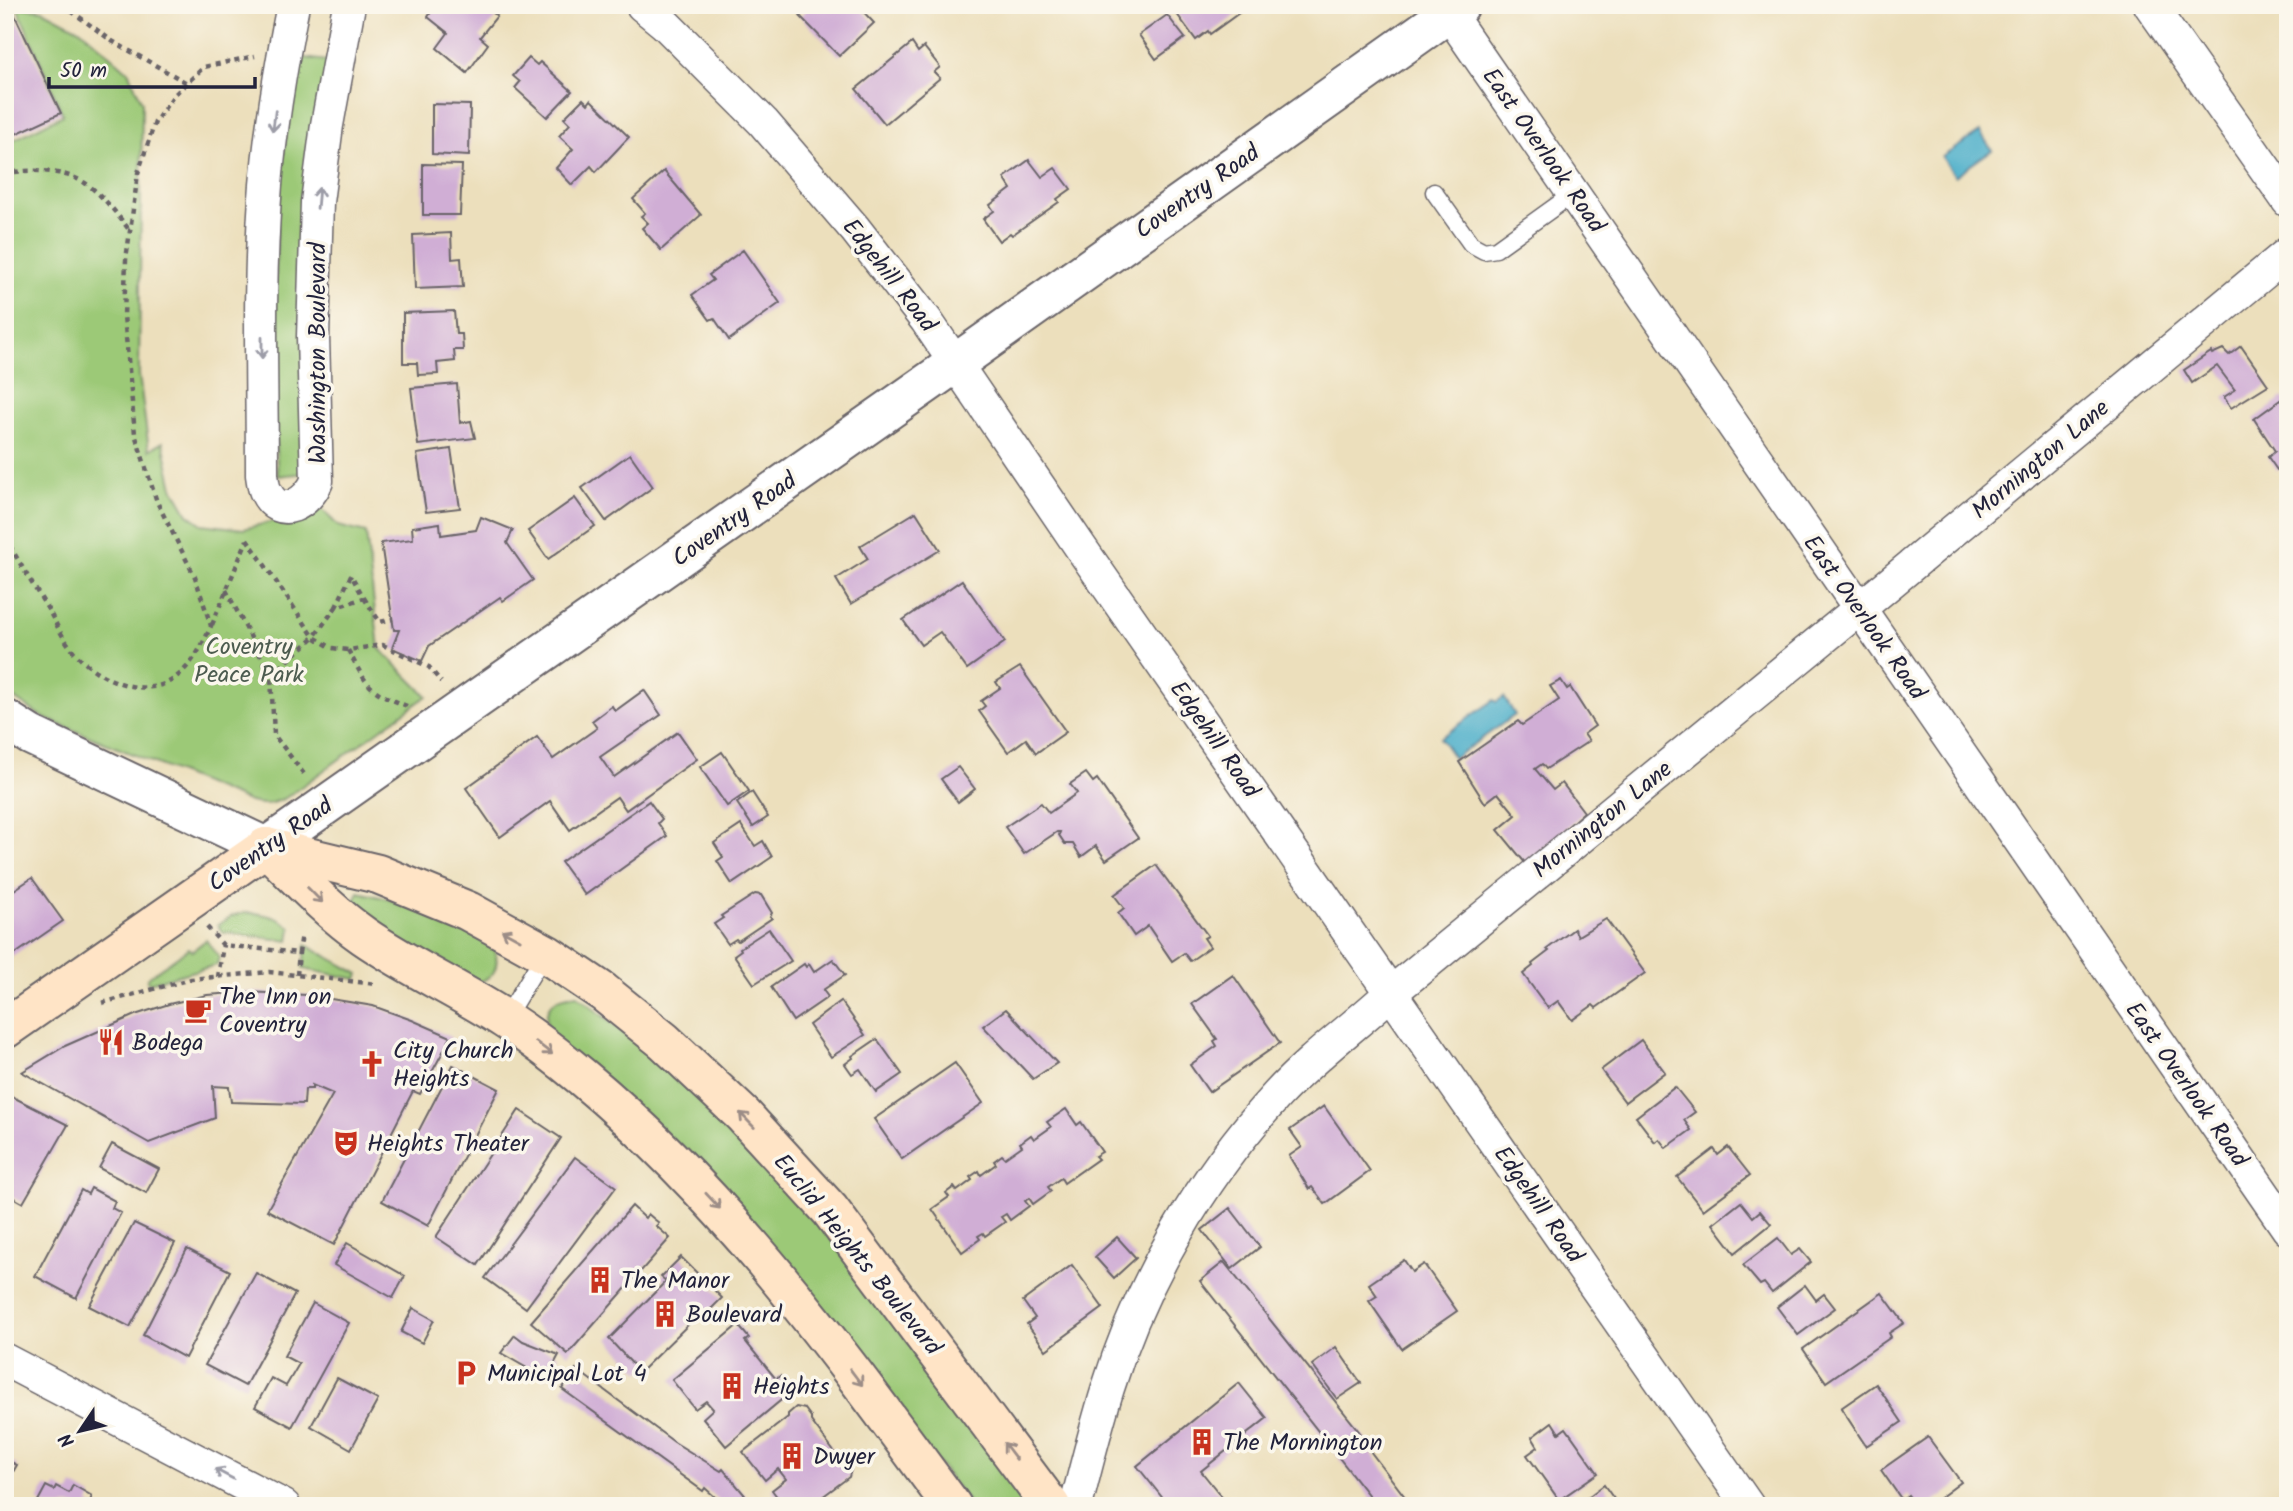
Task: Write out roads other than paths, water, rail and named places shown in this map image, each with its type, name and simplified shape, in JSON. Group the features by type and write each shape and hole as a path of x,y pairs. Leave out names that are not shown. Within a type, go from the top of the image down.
{"main road":[{"name":"Euclid Heights Boulevard","path":"266,847 378,874 468,911 545,953 603,992 664,1041 743,1115 794,1169 874,1267 1051,1506"},
{"name":"Euclid Heights Boulevard","path":"266,847 328,908 364,936 505,1019 583,1078 663,1150 716,1204 803,1306 952,1506"},
{"name":"Coventry Road","path":"5,1029 266,847"}],"street":[{"name":"Washington Boulevard","path":"293,5 275,110 266,187 262,324 262,475 265,491 280,506 303,502 317,481 313,337 317,202 327,125 349,5"},
{"name":"Edgehill Road","path":"642,5 664,23 763,122 863,239 926,320 1088,560 1392,992 1748,1506"},
{"path":"2150,5 2288,201"},
{"name":"Coventry Road","path":"266,847 956,363 1450,8"},
{"name":"East Overlook Road","path":"1450,8 1859,609 2288,1229"},
{"name":"Mornington Lane","path":"1076,1506 1108,1386 1138,1307 1186,1218 1247,1129 1279,1093 1319,1054 1392,992 2288,253"},
{"name":"Euclid Heights Boulevard","path":"5,719 30,735 266,847"},
{"path":"5,1360 284,1506"}],"lane":[{"path":"1434,192 1471,244 1484,251 1496,249 1574,193"},
{"path":"505,1019 545,953"}],"water":[{"path":"1980,132 1992,150 1955,176 1942,157"},
{"path":"1504,697 1515,715 1454,758 1440,738 1494,700 1496,702"}],"place":[{"name":"The Inn on Coventry","path":"198,1010"},
{"name":"Bodega","path":"111,1042"},
{"name":"City Church Heights","path":"372,1064"},
{"name":"Heights Theater","path":"346,1143"},
{"name":"The Manor","path":"600,1280"},
{"name":"Boulevard","path":"665,1314"},
{"name":"Municipal Lot 4","path":"466,1373"},
{"name":"Heights","path":"732,1386"},
{"name":"The Mornington","path":"1202,1442"},
{"name":"Dwyer","path":"792,1456"}],"park label":[{"name":"Coventry Peace Park","path":"249,660"}]}
